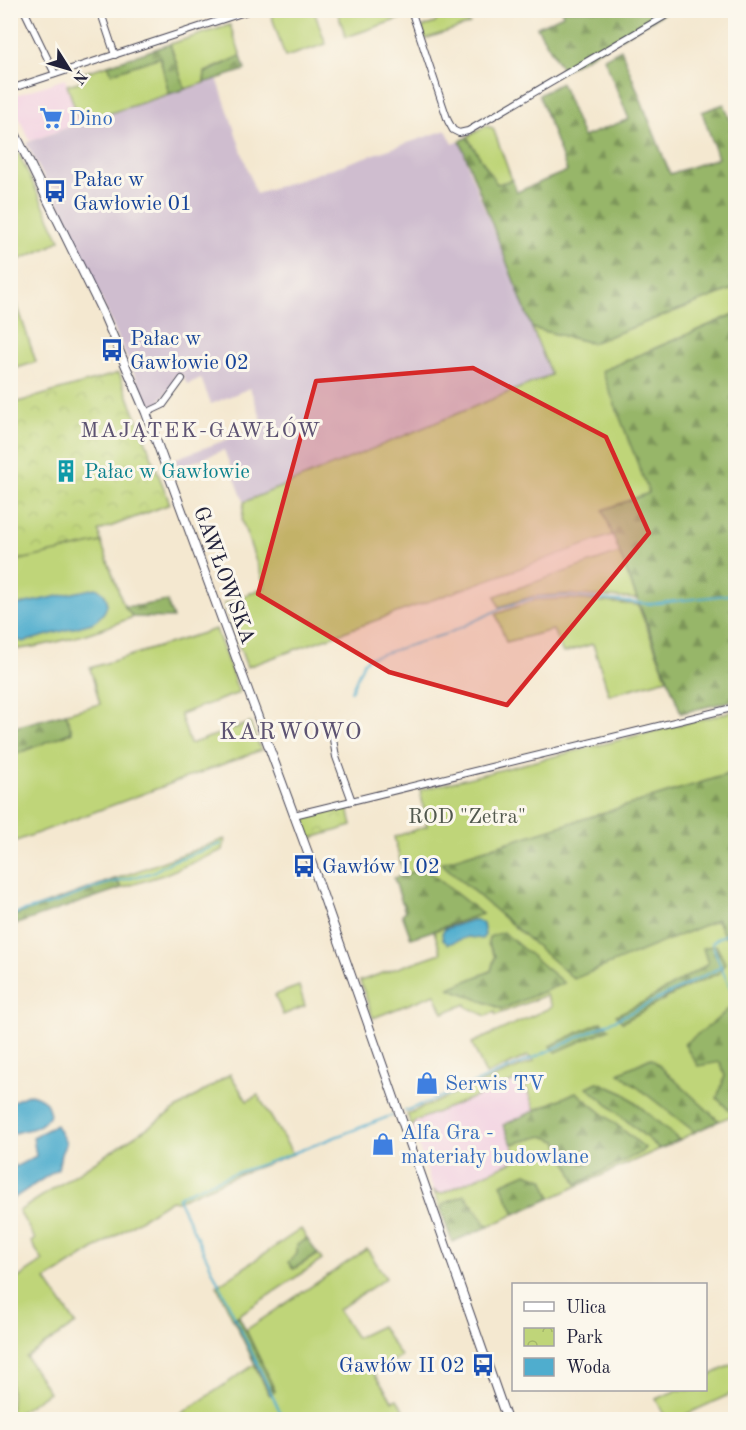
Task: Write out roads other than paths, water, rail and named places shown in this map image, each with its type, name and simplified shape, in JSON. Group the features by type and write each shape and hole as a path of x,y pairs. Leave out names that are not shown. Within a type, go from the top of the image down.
{"street":[{"path":"24,10 55,74"},
{"path":"100,10 115,55"},
{"path":"10,88 250,10"},
{"path":"411,10 448,121 453,130 459,133 468,131 675,10"},
{"name":"GAWŁOWSKA","path":"10,123 103,313 146,413 318,881 507,1419"},
{"path":"146,413 163,405 182,379"},
{"path":"294,815 735,707"},
{"path":"331,727 336,757 352,801"}],"water":[{"path":"96,588 106,596 107,606 102,615 92,623 23,642 16,639 11,626 10,610 17,605"},
{"path":"472,920 483,924 485,935 482,939 468,937 448,944 443,940 442,933 445,929"},
{"path":"30,1094 44,1101 50,1115 35,1128 11,1135 11,1102"},
{"path":"56,1125 66,1143 58,1169 11,1200 11,1164 13,1163 15,1167 36,1156 33,1137"}],"waterway":[{"path":"351,691 364,662 369,658 449,633 504,607 534,598 564,596 650,604 736,594"},
{"path":"10,915 57,902 102,885 151,873 172,861 221,844"},
{"path":"405,1111 565,1044 721,967 712,943 736,930"},
{"path":"721,967 736,1000"},
{"path":"284,1420 178,1198 229,1175 393,1115"}],"place":[{"name":"Dino","path":"51,118"},
{"name":"Pałac w Gawłowie 01","path":"55,191"},
{"name":"Pałac w Gawłowie 02","path":"112,350"},
{"name":"Pałac w Gawłowie","path":"66,471"},
{"name":"Gawłów I 02","path":"304,866"},
{"name":"Serwis TV","path":"427,1083"},
{"name":"Alfa Gra - materiały budowlane","path":"383,1144"},
{"name":"Gawłów II 02","path":"483,1365"}],"district":[{"name":"MAJĄTEK-GAWŁÓW","path":"201,429"},
{"name":"KARWOWO","path":"291,731"}],"park label":[{"name":"ROD \"Zetra\"","path":"467,816"}]}
